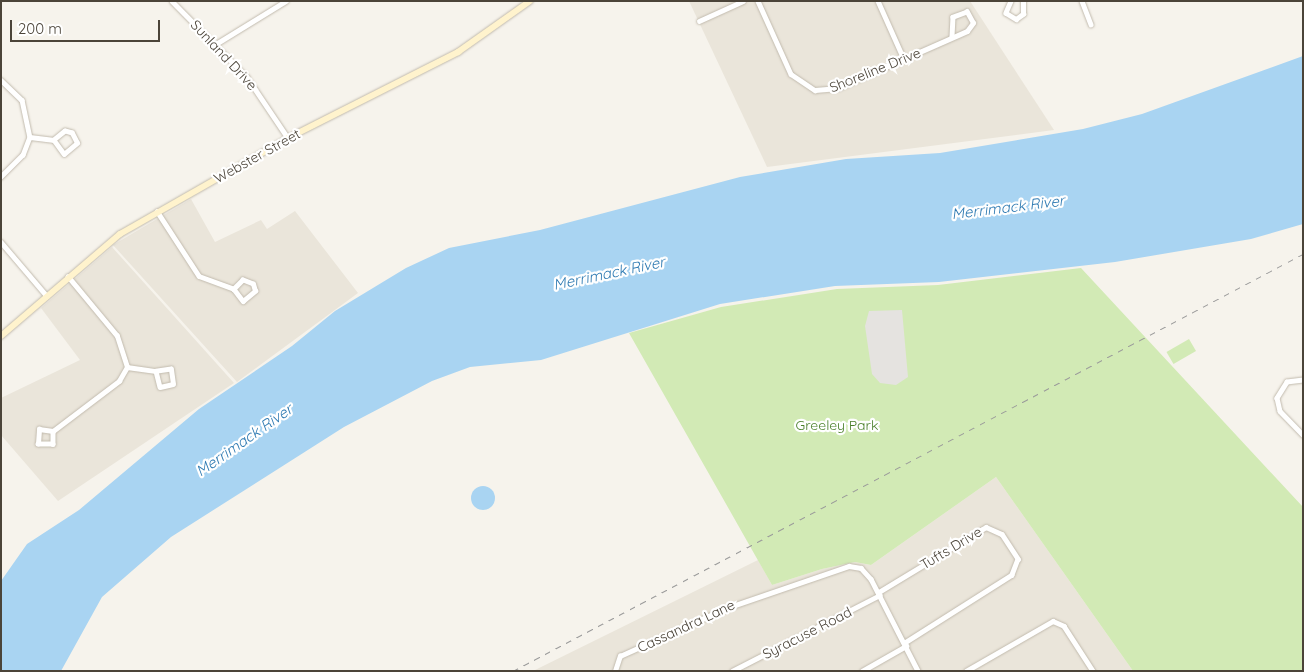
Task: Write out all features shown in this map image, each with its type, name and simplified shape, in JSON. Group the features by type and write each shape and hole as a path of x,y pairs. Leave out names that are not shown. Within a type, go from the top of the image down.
{"main road":[{"name":"Webster Street","path":"1,336 105,244 157,211 288,138 458,52 530,1"}],"street":[{"name":"Sunland Drive","path":"172,1 216,44 256,88 288,138"},
{"path":"216,44 286,1"},
{"path":"699,21 742,1"},
{"name":"Shoreline Drive","path":"758,1 790,74 808,88 838,88 952,37 972,26 967,12 955,14 952,37"},
{"path":"878,1 904,59"},
{"path":"1011,1 1006,13 1016,20 1023,14 1023,1"},
{"path":"1082,1 1091,24"},
{"path":"1,80 24,106 30,137 23,155 1,177"},
{"path":"30,137 54,140 64,154 74,150 77,143 72,133 65,130 54,140"},
{"path":"157,211 195,272 209,282 234,289 243,301 255,291 253,284 243,280 234,289"},
{"path":"1,242 47,296"},
{"path":"68,277 117,336 127,367"},
{"path":"127,367 156,371 171,369 173,384 157,385 156,371"},
{"path":"53,431 53,444 38,444 39,429 53,431 118,381 127,367"},
{"path":"1303,380 1287,382 1277,398 1280,411 1303,435"},
{"name":"Tufts Drive","path":"880,593 986,527 1002,534 1018,559 1012,575 905,645"},
{"name":"Cassandra Lane","path":"615,671 620,656 768,590 849,566 866,572 880,593 918,671"},
{"name":"Syracuse Road","path":"732,671 880,593"},
{"path":"966,671 1053,621 1064,626 1093,671"},
{"path":"862,671 905,645"}],"shaded area":[{"path":"689,1 970,1 1054,130 767,167"},
{"path":"191,199 215,242 261,220 267,229 295,211 358,293 237,382 113,245"},
{"path":"112,247 234,383 58,501 1,435 1,398 80,360 41,308"},
{"path":"902,310 908,377 896,385 880,383 872,374 865,326 869,311"},
{"path":"996,477 1133,671 533,671 758,560 772,585 822,569 855,562 871,565"}],"green space":[{"name":"Greeley Park","path":"1081,268 1303,507 1303,671 1133,671 996,477 871,565 855,562 822,569 772,585 629,333 721,307 837,289 938,285"},
{"path":"1189,339 1196,351 1173,364 1166,352"}],"water":[{"name":"Merrimack River","path":"1303,56 1303,224 1251,239 1115,262 939,282 835,286 720,304 541,360 470,367 432,381 344,427 171,537 102,597 61,671 1,671 1,581 27,544 79,510 199,409 292,346 335,311 406,268 449,248 540,230 740,177 846,159 940,153 1083,129 1142,114"},
{"path":"483,486 492,489 495,498 492,507 483,510 474,507 471,498 474,489"}],"railway":[{"path":"513,671 1303,254"}]}
